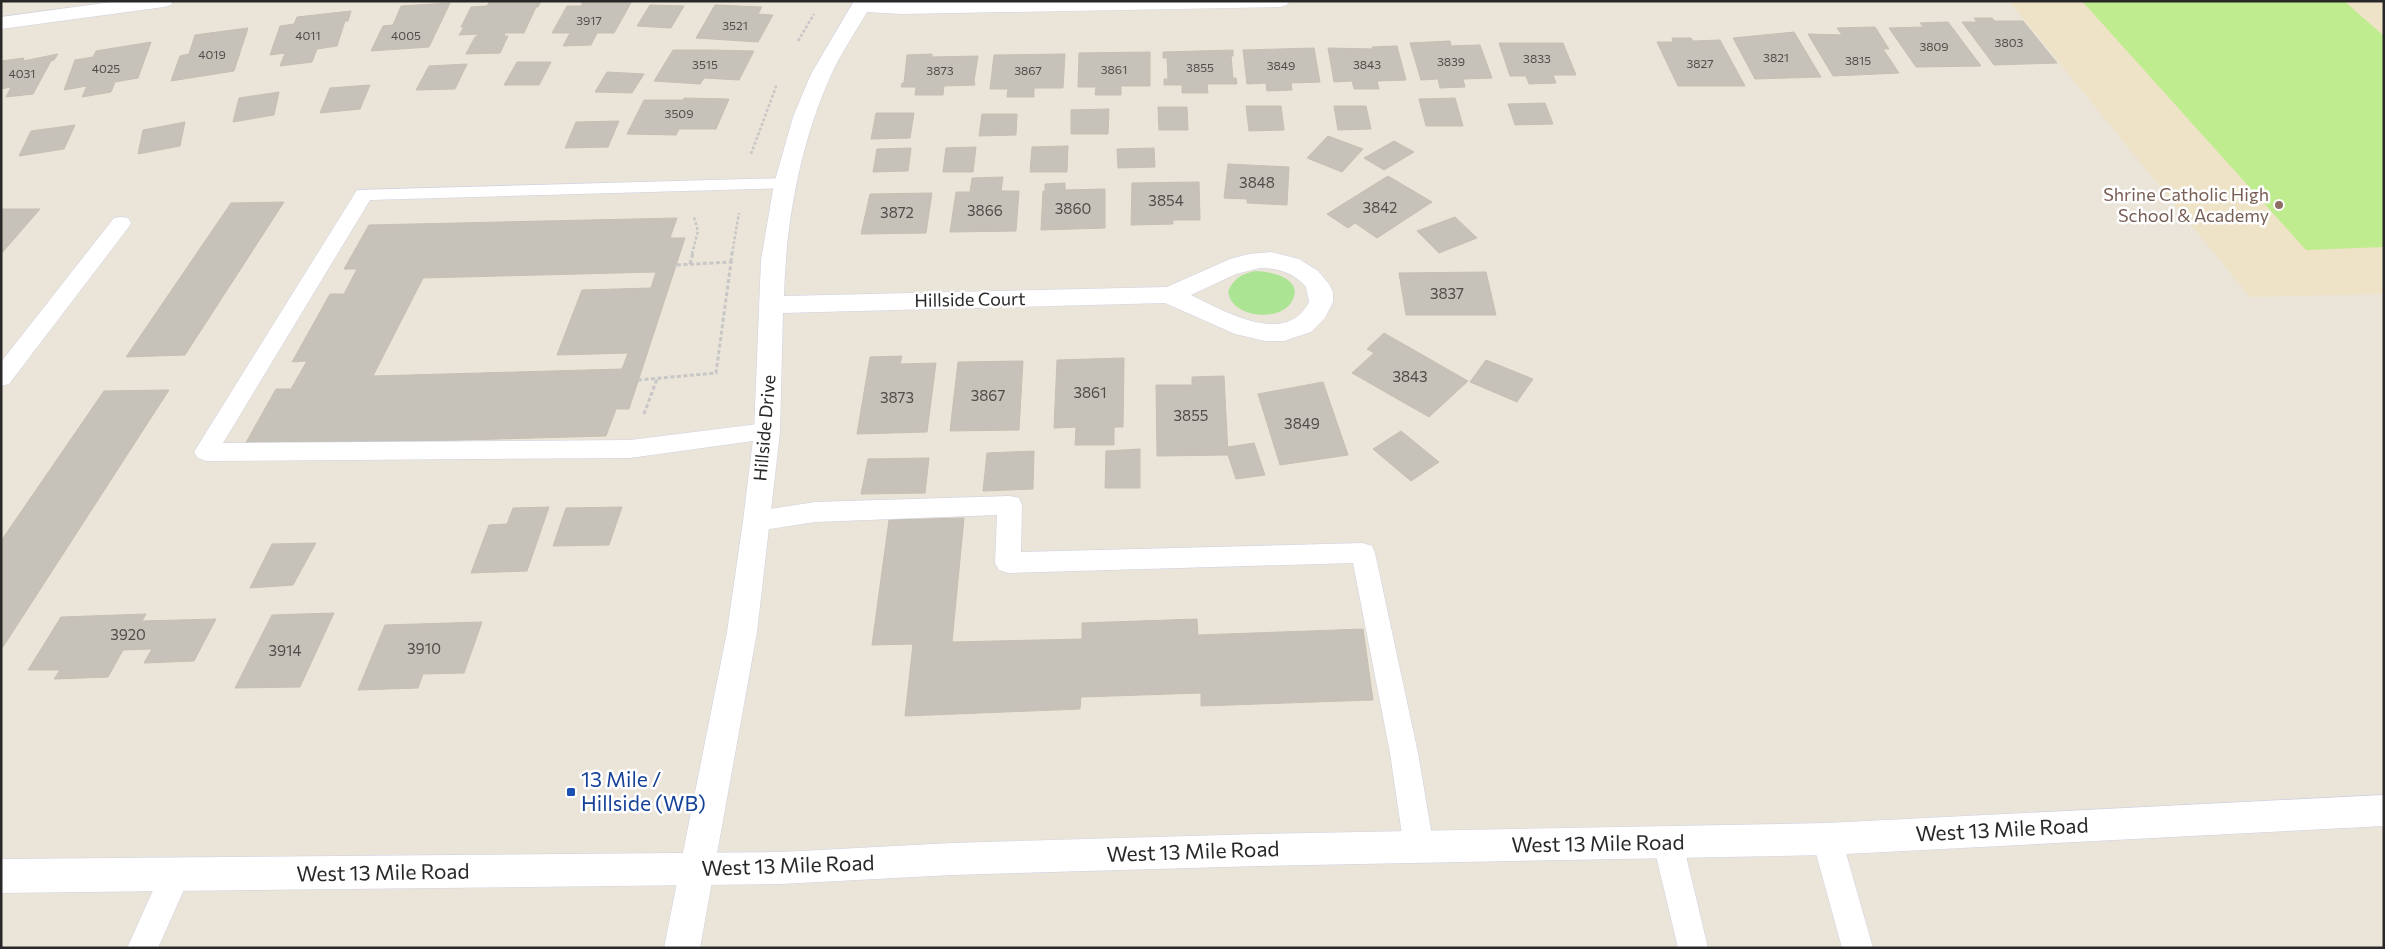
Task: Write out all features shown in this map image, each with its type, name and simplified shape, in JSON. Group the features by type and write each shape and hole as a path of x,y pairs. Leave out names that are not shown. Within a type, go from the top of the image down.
{"street":[{"path":"1,23 164,1"},
{"path":"862,4 902,8 1280,1"},
{"name":"Hillside Drive","path":"682,948 742,632 757,521 767,432 773,260 785,184 804,118 822,74 862,4"},
{"name":"Hillside Court","path":"771,305 1168,295 1250,260 1272,260 1294,265 1310,274 1319,287 1321,301 1317,312 1306,323 1279,333 1259,333 1244,329 1168,295"},
{"name":"West 13 Mile Road","path":"1,876 781,868 952,859 1259,850 1827,839 2384,810"}],"lane":[{"path":"767,432 630,450 206,452 364,194 785,184"},
{"path":"1,378 121,224"},
{"path":"757,521 816,512 1010,505 1008,563 1363,553 1404,753 1419,848"},
{"path":"1827,839 1858,948"},
{"path":"1668,843 1693,948"},
{"path":"142,948 176,874"}],"path":[{"path":"685,187 698,231 690,264"},
{"path":"638,380 716,372 731,262 676,265"}],"shaded area":[{"name":"Shrine Catholic High School & Academy","path":"2009,1 2384,1 2384,294 2250,297"}],"green space":[{"name":"Shrine Catholic High School & Academy","path":"2082,1 2344,1 2384,36 2384,247 2306,250"},
{"path":"1255,271 1276,274 1290,281 1295,293 1287,307 1272,314 1263,315 1246,312 1233,303 1228,292 1232,284 1242,276"}],"building":[{"path":"490,1 541,1 538,7 536,7 524,33 505,33 504,36 508,36 500,53 466,54 475,37 480,34 459,35 464,27 461,27 471,7 487,6"},
{"path":"570,1 632,1 614,33 597,33 591,45 563,46 570,33 552,33 567,6 581,6 583,2"},
{"path":"450,3 429,47 371,51 383,26 393,25 401,6"},
{"path":"650,5 684,6 671,28 637,26"},
{"path":"715,5 762,7 758,14 773,15 758,42 696,38"},
{"path":"351,11 348,21 345,21 337,46 317,49 312,62 280,66 285,53 270,55 280,26 294,24 297,17"},
{"path":"1974,18 1992,18 1995,21 2023,21 2057,63 1994,65 1962,22 1977,22"},
{"path":"1948,22 1981,66 1916,67 1889,28 1923,27 1920,23"},
{"path":"1875,27 1889,49 1883,49 1899,73 1833,76 1808,34 1842,35 1837,28"},
{"path":"248,28 234,71 171,81 180,56 189,54 195,35"},
{"path":"1794,32 1821,77 1755,79 1733,38"},
{"path":"1672,38 1691,38 1693,41 1720,40 1745,86 1678,86 1657,42 1673,42"},
{"path":"1450,41 1451,46 1480,45 1492,78 1463,79 1465,87 1440,88 1438,79 1421,80 1410,43"},
{"path":"151,42 138,78 115,82 111,92 82,97 87,86 64,90 75,60 93,57 96,51"},
{"path":"1499,43 1563,43 1576,75 1553,75 1556,83 1529,84 1526,76 1510,76"},
{"path":"1397,46 1406,80 1377,81 1379,89 1354,89 1352,81 1334,82 1328,48 1373,49 1372,47"},
{"path":"1314,48 1320,82 1291,83 1292,90 1267,91 1266,83 1247,84 1243,50"},
{"path":"673,50 754,51 739,80 704,78 700,84 654,81"},
{"path":"1233,50 1233,56 1231,56 1233,78 1236,78 1237,84 1207,84 1208,93 1182,93 1182,85 1164,85 1164,79 1168,79 1167,58 1163,58 1163,52"},
{"path":"1150,52 1150,86 1121,86 1121,95 1095,95 1096,87 1078,87 1079,53"},
{"path":"58,54 51,61 33,94 6,97 11,87 1,89 1,61 24,58 23,61"},
{"path":"932,54 932,57 978,56 975,85 944,86 943,95 915,95 916,87 901,87 902,83 904,83 907,55"},
{"path":"1065,54 1063,88 1034,88 1034,97 1007,97 1008,89 990,89 994,55"},
{"path":"517,62 551,62 539,85 504,85"},
{"path":"467,64 455,89 416,90 429,66"},
{"path":"607,72 644,74 632,93 595,92"},
{"path":"370,85 360,109 320,113 330,88"},
{"path":"279,92 274,115 233,122 239,98"},
{"path":"684,98 729,99 716,129 679,129 676,135 627,134 644,100 683,100"},
{"path":"1455,98 1463,126 1426,126 1419,99"},
{"path":"1545,103 1553,124 1515,125 1508,104"},
{"path":"1246,106 1281,106 1284,130 1249,131"},
{"path":"1334,106 1366,106 1371,129 1338,130"},
{"path":"1158,107 1187,107 1188,130 1159,130"},
{"path":"1109,109 1108,134 1071,134 1071,110"},
{"path":"876,113 914,113 910,138 871,139"},
{"path":"982,114 1017,114 1016,135 979,136"},
{"path":"619,121 608,147 565,148 576,122"},
{"path":"185,122 180,146 138,154 143,130"},
{"path":"75,125 64,149 19,156 31,131"},
{"path":"1328,136 1363,149 1342,172 1307,158"},
{"path":"1394,141 1414,152 1384,170 1364,158"},
{"path":"1068,146 1067,172 1030,172 1032,147"},
{"path":"976,147 973,172 943,172 946,148"},
{"path":"911,148 908,171 873,172 877,149"},
{"path":"1154,148 1155,167 1118,168 1117,149"},
{"path":"1228,164 1289,167 1287,205 1247,203 1247,199 1224,198"},
{"path":"1388,176 1432,202 1377,238 1355,223 1348,228 1327,214"},
{"path":"1003,177 1001,191 1019,191 1016,231 950,232 956,192 970,192 972,178"},
{"path":"1199,182 1200,220 1173,220 1173,224 1131,225 1132,183"},
{"path":"1065,183 1065,190 1105,189 1105,228 1041,230 1045,184"},
{"path":"932,193 926,233 861,234 870,194"},
{"path":"284,202 185,355 126,357 231,203"},
{"path":"1,209 40,209 1,254"},
{"path":"1455,217 1477,238 1439,253 1417,231"},
{"path":"677,218 670,238 685,238 629,409 616,409 606,436 244,446 276,389 291,389 307,361 292,362 330,294 344,294 357,269 344,269 369,225","holes":["656,272 651,288 582,290 557,355 628,353 622,369 373,376 423,278"]},
{"path":"1486,272 1496,315 1406,315 1399,273"},
{"path":"1384,333 1468,381 1429,417 1352,373 1374,353 1367,349"},
{"path":"902,356 900,364 936,363 927,432 857,434 870,357"},
{"path":"1124,358 1123,427 1114,427 1114,445 1075,445 1076,427 1054,428 1057,360"},
{"path":"1486,360 1533,379 1517,402 1470,382"},
{"path":"1023,361 1019,430 950,431 958,362"},
{"path":"1224,376 1228,455 1157,456 1156,385 1192,385 1192,377"},
{"path":"1323,382 1348,455 1280,465 1258,394"},
{"path":"169,390 1,650 1,541 104,391"},
{"path":"1401,431 1439,462 1411,481 1373,449"},
{"path":"1254,443 1265,475 1236,479 1228,455 1228,447"},
{"path":"1140,449 1140,488 1105,488 1106,451"},
{"path":"1034,451 1033,489 983,491 987,453"},
{"path":"929,458 925,493 861,494 868,459"},
{"path":"549,507 527,571 471,573 489,525 507,524 513,508"},
{"path":"622,507 609,545 553,546 566,508"},
{"path":"964,518 952,642 1082,639 1082,623 1197,619 1198,635 1363,629 1373,700 1201,706 1201,693 1081,697 1080,709 905,716 913,644 872,645 889,520"},
{"path":"316,543 293,585 250,588 272,544"},
{"path":"334,613 300,687 235,688 272,615"},
{"path":"146,614 142,621 216,619 194,661 144,663 152,649 123,650 108,677 54,679 60,670 28,670 61,617"},
{"path":"482,622 464,673 423,674 418,688 358,690 385,625"}],"place":[{"name":"Shrine Catholic High School & Academy","path":"2279,205"},
{"name":"13 Mile / Hillside (WB)","path":"571,792"}]}
